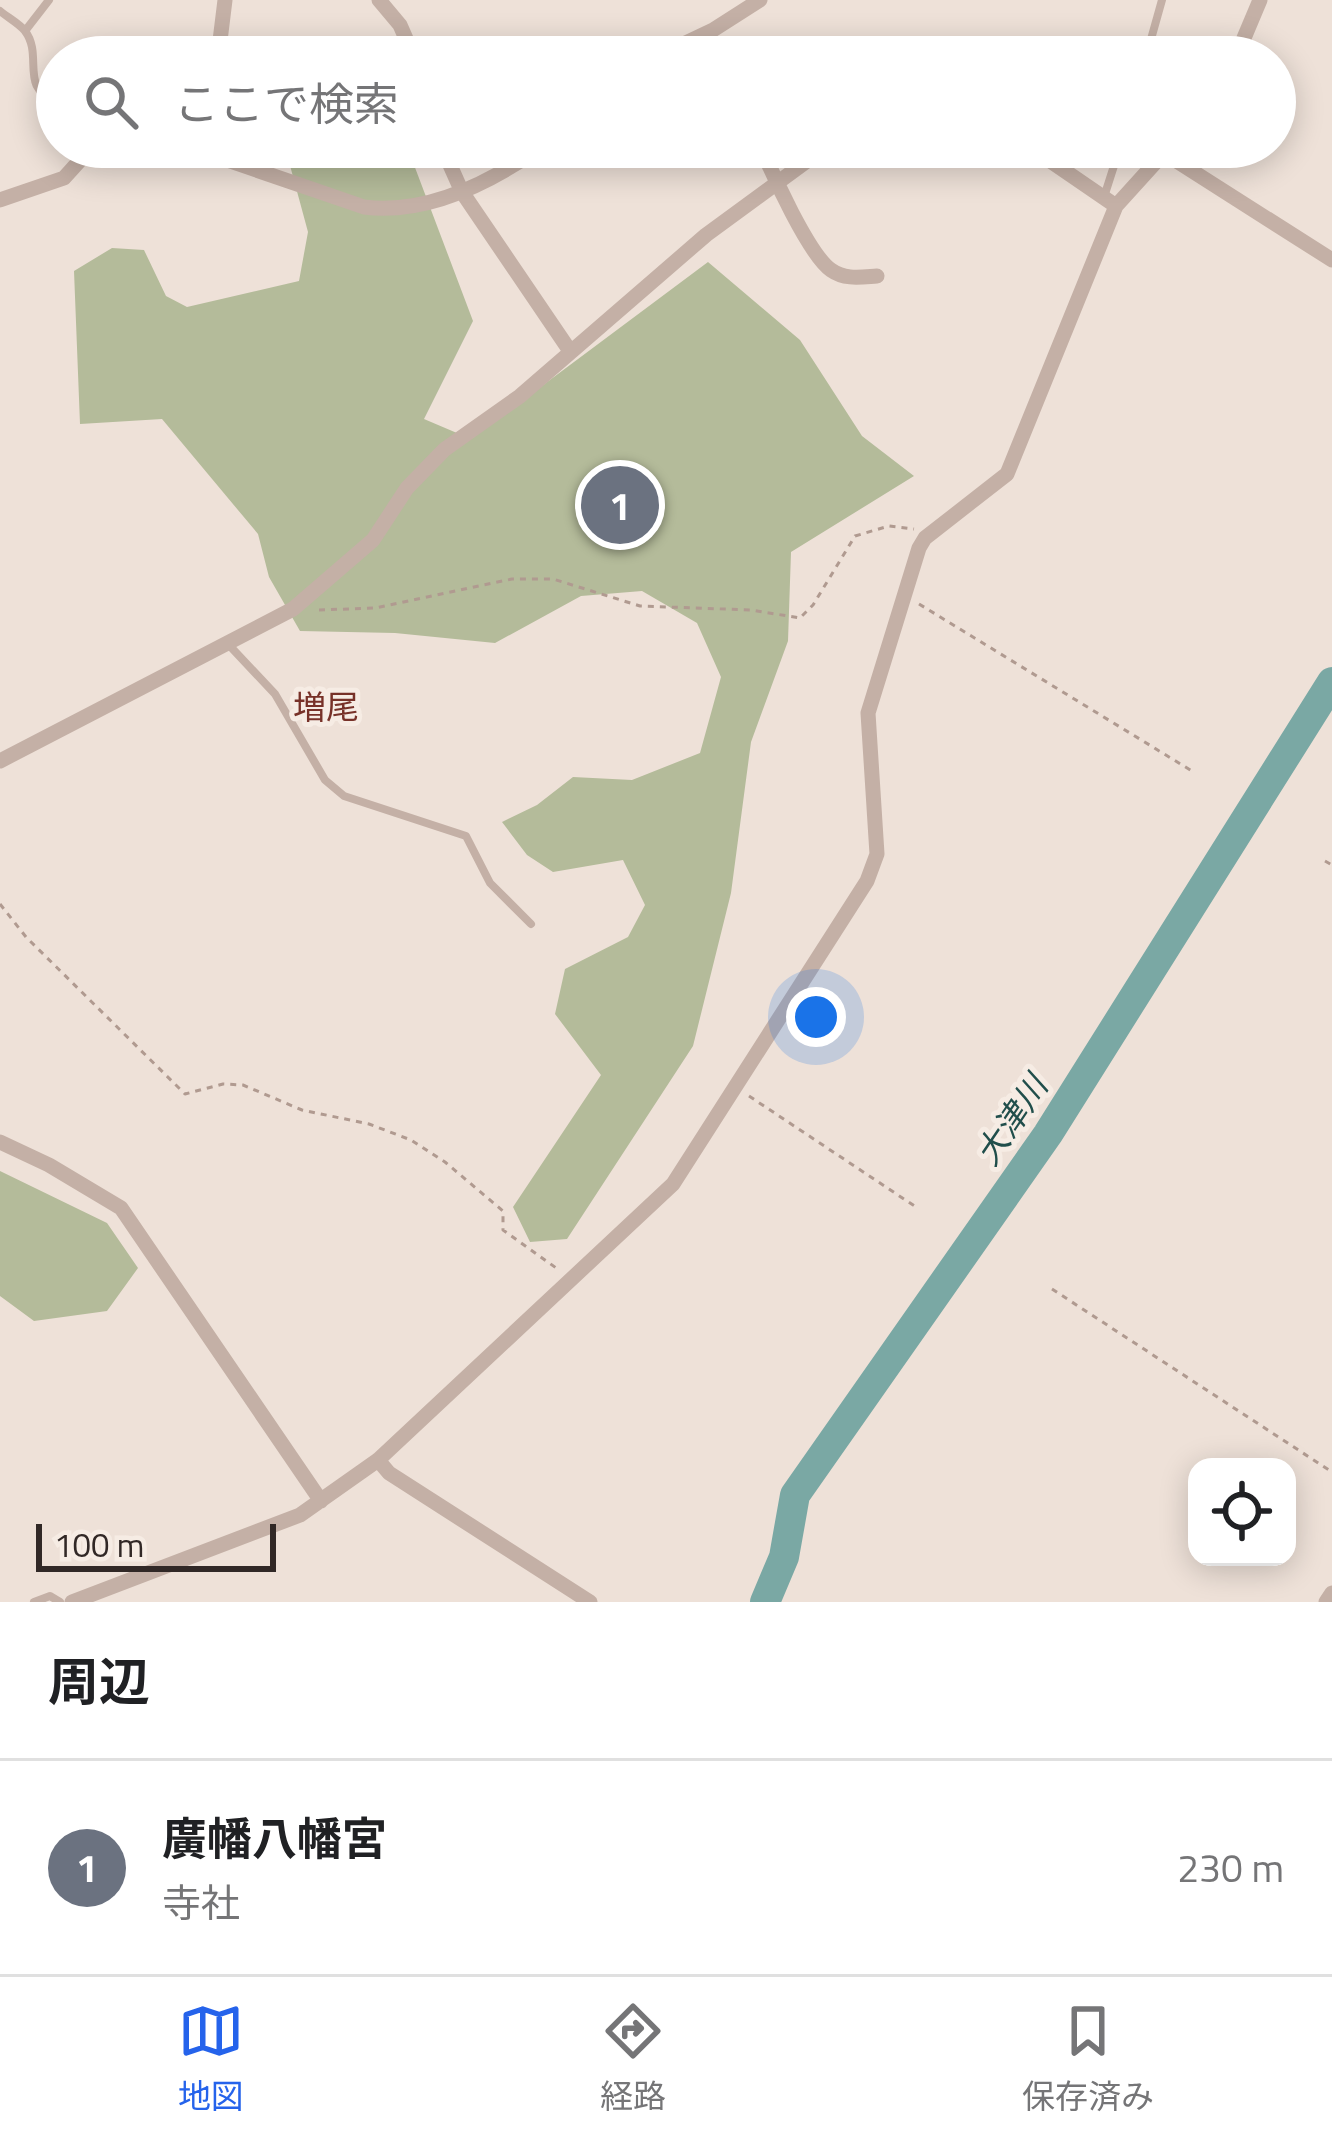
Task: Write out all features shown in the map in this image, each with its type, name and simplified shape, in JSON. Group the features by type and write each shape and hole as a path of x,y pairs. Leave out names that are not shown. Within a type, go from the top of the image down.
{"street":[{"path":"221,36 225,0"},
{"path":"379,0 405,36"},
{"path":"700,36 760,0"},
{"path":"1245,36 1260,0"},
{"path":"0,200 64,178 73,168"},
{"path":"252,168 364,207 388,210 462,193 505,168"},
{"path":"451,168 462,193 570,351"},
{"path":"770,168 830,270 849,278 877,276"},
{"path":"0,761 293,609 374,540 425,466 520,396 706,235 796,168"},
{"path":"1061,168 1110,201"},
{"path":"72,1602 300,1515 321,1502 378,1460 673,1184 867,881 878,854 868,713 902,594 925,538 1007,474 1110,201 1146,168"},
{"path":"1193,168 1332,260"},
{"path":"0,1142 121,1208 321,1502"},
{"path":"378,1460 389,1473 590,1602"},
{"path":"1326,1602 1332,1593"}],"lane":[{"path":"26,31 49,0"},
{"path":"1152,36 1162,0"},
{"path":"0,11 26,31 36,87"},
{"path":"1110,201 1116,168"},
{"path":"227,643 275,694 325,780 344,796 466,836 490,883 531,924"},
{"path":"34,1602 50,1596 60,1602"}],"path":[{"path":"293,609 375,608 512,579 554,579 640,606 751,610 800,618 855,536 870,529 903,526 925,538"},
{"path":"902,594 1192,771"},
{"path":"1325,861 1332,866"},
{"path":"0,904 26,937 185,1094 223,1084 242,1085 302,1110 369,1124 411,1140 484,1192 502,1211 503,1230 572,1279"},
{"path":"736,1091 754,1098 916,1207"},
{"path":"1052,1289 1332,1472"}],"green space":[{"path":"291,168 415,168 473,321 424,419 471,439 708,262 800,340 862,436 914,476 791,552 788,641 751,742 731,893 693,1046 567,1239 530,1242 513,1207 601,1075 555,1014 565,969 628,937 645,905 623,860 553,872 527,855 502,822 537,805 573,777 632,780 700,753 721,677 697,623 642,591 581,596 495,643 395,633 300,631 269,577 258,534 162,419 80,424 74,271 112,248 144,250 166,296 187,307 299,281 308,232"},
{"path":"0,1171 107,1223 138,1268 107,1311 34,1321 0,1296"}],"waterway":[{"name":"大津川","path":"765,1602 784,1557 795,1495 1048,1134 1332,682"}],"place":[{"name":"廣幡八幡宮","path":"620,505"}],"district":[{"name":"増尾","path":"326,707"}]}
